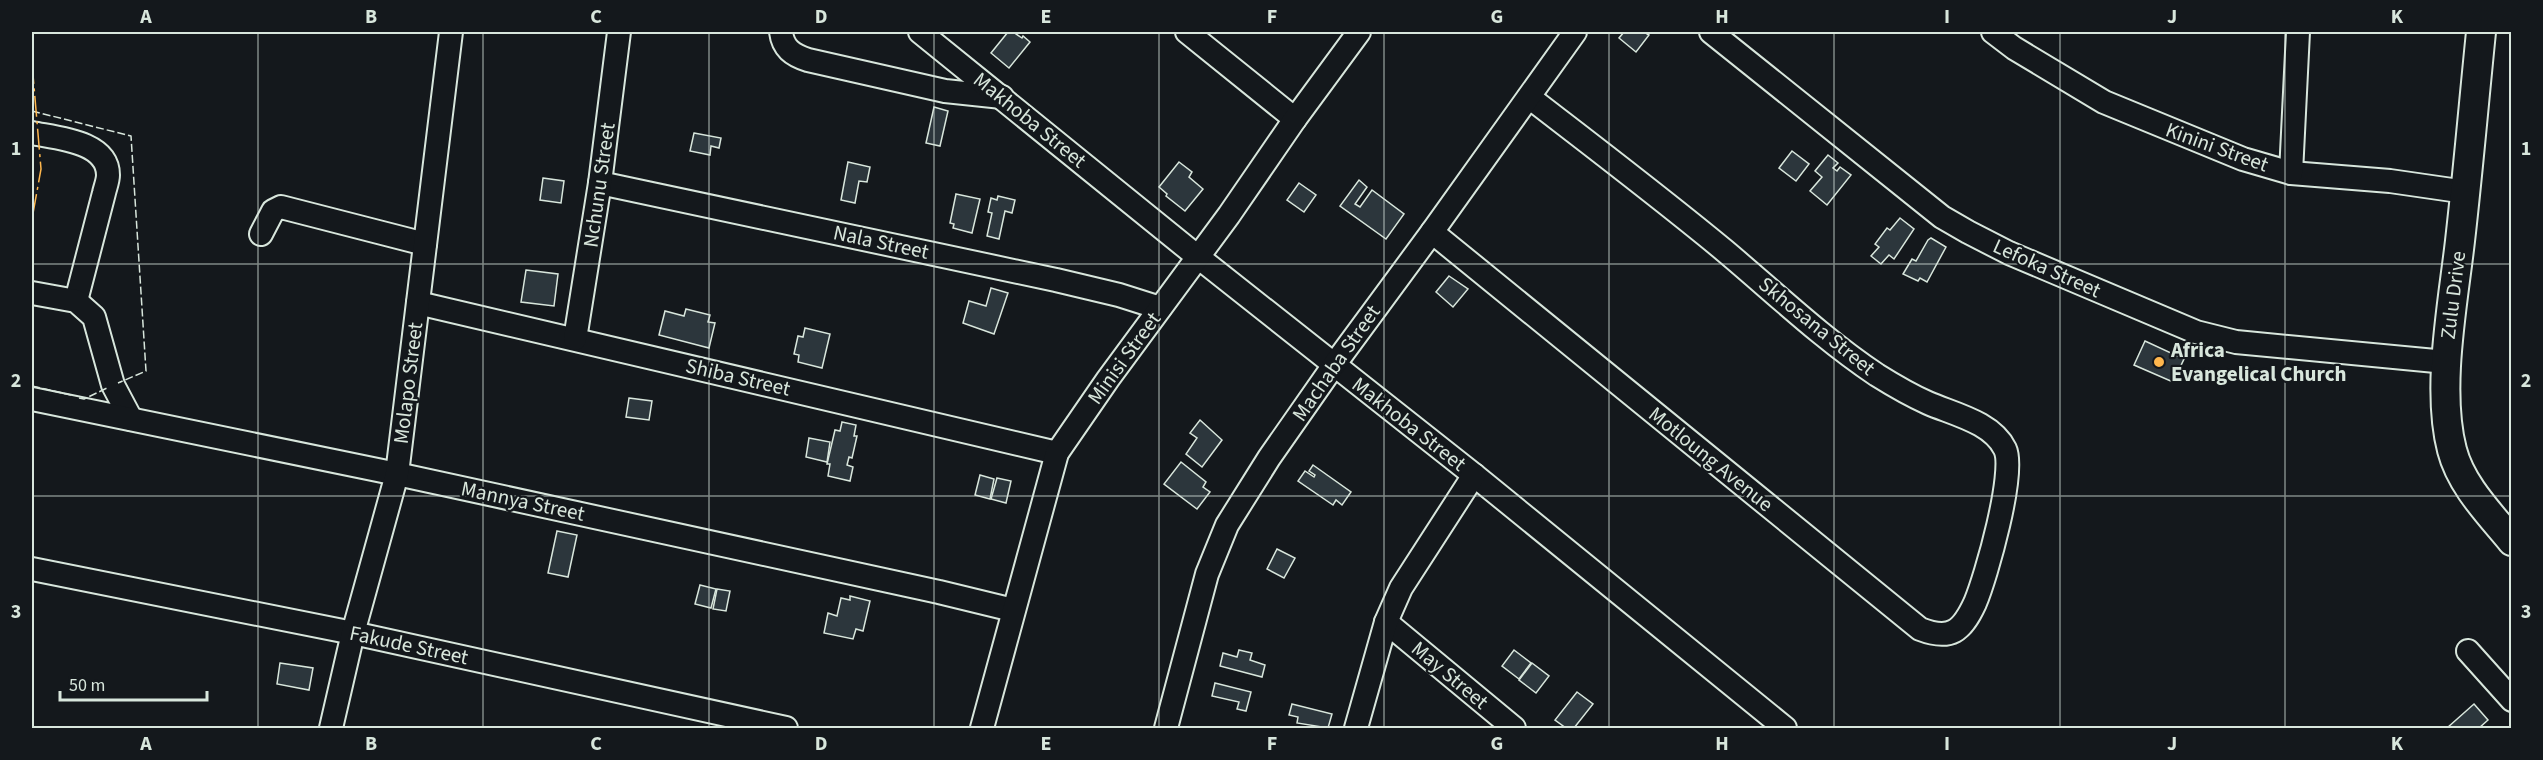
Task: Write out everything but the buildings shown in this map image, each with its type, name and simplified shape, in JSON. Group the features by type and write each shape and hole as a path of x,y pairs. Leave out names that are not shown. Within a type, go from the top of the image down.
{"main road":[{"name":"Zulu Drive","path":"2481,32 2466,192 2446,362 2448,426 2452,450 2460,474 2511,541"}],"street":[{"name":"Molapo Street","path":"331,729 353,633 397,474 451,32"},
{"name":"Nchunu Street","path":"575,339 600,183 620,32"},
{"path":"781,32 783,43 795,56 808,60 945,91 1003,98"},
{"name":"Makhoba Street","path":"920,32 1198,257 1474,475 1785,729"},
{"path":"1187,32 1295,119"},
{"name":"Minisi Street","path":"982,729 1057,453 1359,32"},
{"name":"Machaba Street","path":"1166,729 1207,573 1227,525 1269,458 1334,365 1575,32"},
{"name":"Lefoka Street","path":"1711,32 1942,217 2009,253 2196,332 2236,342 2446,362"},
{"name":"Kinini Street","path":"1993,32 2014,48 2104,102 2243,159 2291,172 2390,181 2466,192"},
{"path":"2291,172 2298,32"},
{"name":"Skhosana Street","path":"1529,97 1669,204 1850,355 1899,388 1975,422 1993,435 2005,449 2009,468 2007,485 1982,586"},
{"path":"32,133 89,147 101,155 106,165 108,176 76,301"},
{"name":"Nala Street","path":"600,183 1056,280 1160,308"},
{"path":"261,234 273,211 281,207 425,244"},
{"name":"Motloung Avenue","path":"1432,232 1920,629 1934,635 1949,635 1955,631 1962,626 1970,613 1982,586"},
{"path":"32,293 76,301 94,317 113,385 131,419"},
{"name":"Shiba Street","path":"418,303 1057,453"},
{"name":"Mannya Street","path":"32,399 397,474 939,591 1013,610"},
{"path":"1356,729 1386,622 1401,588 1474,475"},
{"name":"Fakude Street","path":"32,569 353,633 786,729"},
{"name":"May Street","path":"1386,622 1514,729"},
{"path":"2468,651 2511,700"}],"fence":[{"path":"32,111 131,136 146,371 118,383"},
{"path":"32,386 71,395"},
{"path":"79,398 84,399 107,388"}],"power":[{"path":"32,63 41,169 32,219"}],"place":[{"name":"Africa Evangelical Church","path":"2159,362"}]}
